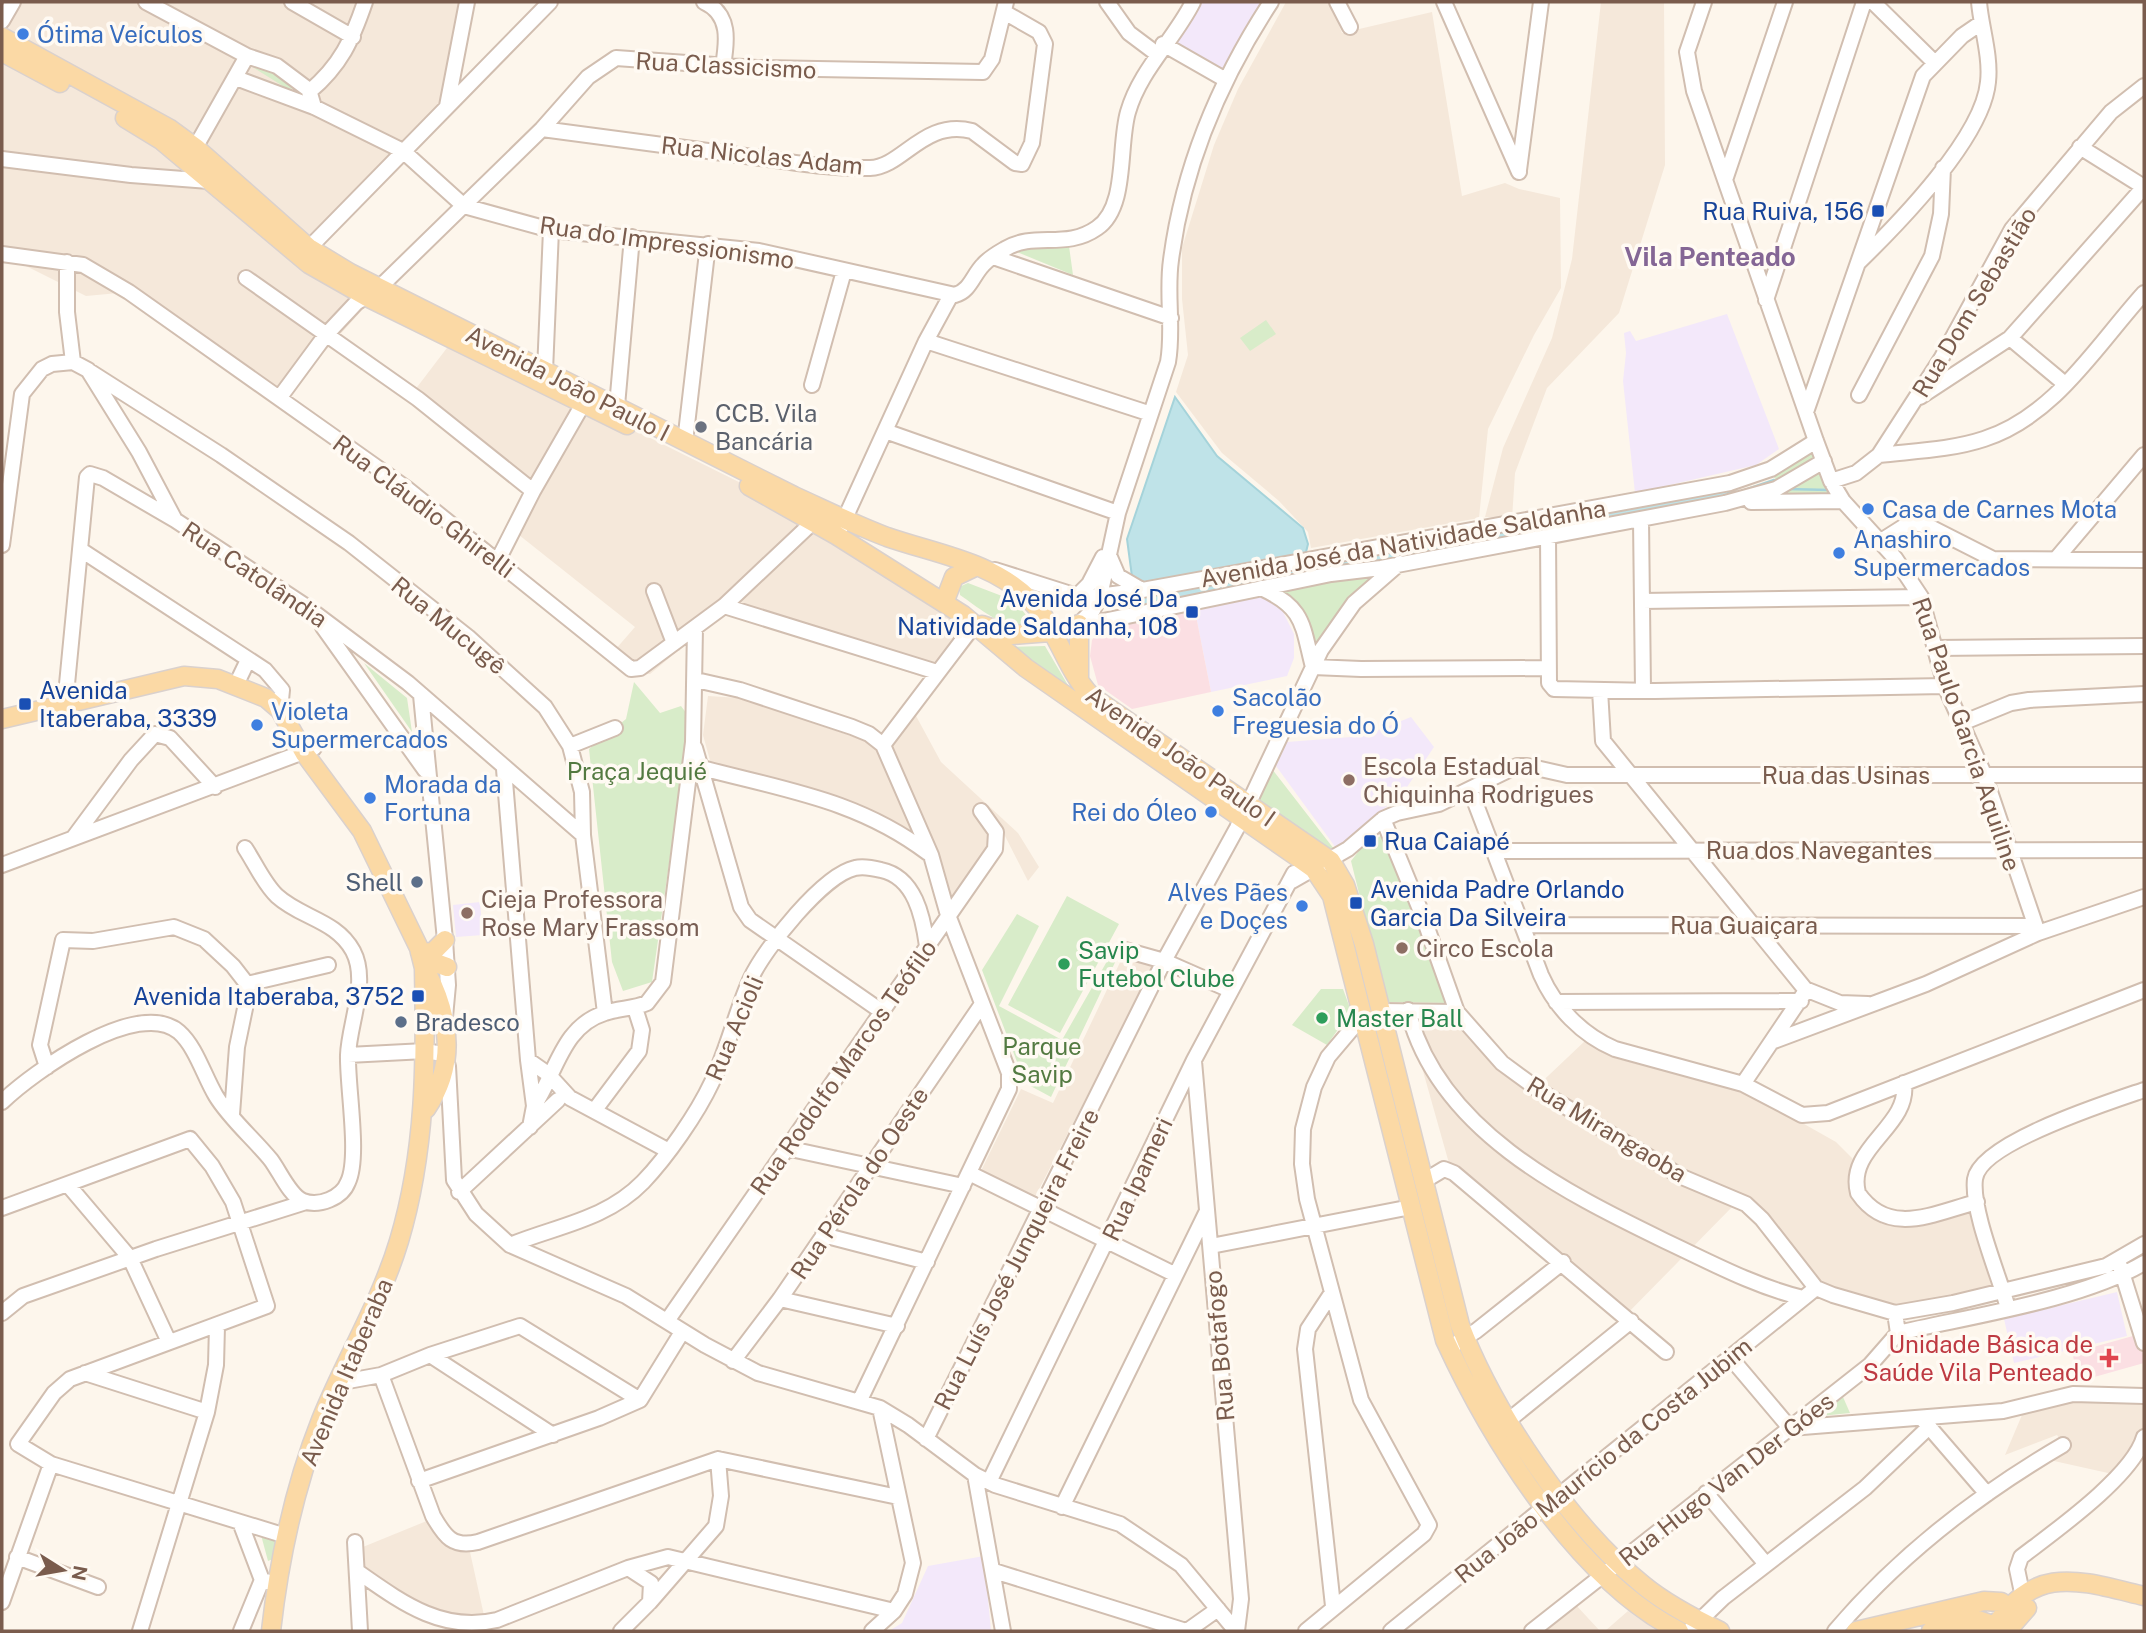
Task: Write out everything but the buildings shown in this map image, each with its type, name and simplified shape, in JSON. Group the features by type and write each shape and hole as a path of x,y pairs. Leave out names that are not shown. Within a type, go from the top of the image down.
{"main road":[{"name":"Avenida João Paulo I","path":"2,37 170,129 209,181 309,264 617,406 841,527 968,620 1026,668 1297,847 1331,861"},
{"name":"Avenida João Paulo I","path":"2,52 191,154 309,248 373,292 583,404 813,522 841,527 981,567 1021,591 1034,604 1080,684 1245,811"},
{"path":"261,225 290,244 309,248"},
{"path":"944,603 954,577 981,567"},
{"path":"968,620 1012,635 1050,632"},
{"path":"1079,624 1080,684"},
{"name":"Avenida Itaberaba","path":"2,719 184,676 201,676 236,685 266,698 280,710 310,751 362,831 445,1017 424,1113 414,1179 398,1243 375,1305 337,1383 310,1450 270,1582 271,1631"},
{"name":"Avenida João Paulo I","path":"1297,847 1314,869"},
{"path":"1331,861 1348,894 1381,1010 1465,1338 1486,1382 1560,1494 1619,1563 1693,1626 1720,1631"},
{"path":"1314,869 1332,896 1361,1018 1449,1349 1481,1412 1546,1507 1602,1574 1651,1614 1679,1631"},
{"path":"422,961 445,940"},
{"path":"422,961 447,967"},
{"name":"Avenida Itaberaba","path":"422,961 436,1055"},
{"path":"436,1055 440,1083"},
{"name":"Avenida Itaberaba","path":"424,1113 440,1083"},
{"path":"1931,1631 1971,1621 2002,1630 2015,1610 2049,1581"},
{"path":"1856,1631 1984,1601 2049,1581 2144,1596"},
{"path":"2015,1610 2068,1582"},
{"path":"1984,1601 1998,1601 2015,1610"}],"street":[{"path":"2,21 13,2"},
{"path":"146,2 247,56 277,66 300,82 312,99"},
{"path":"292,2 353,37"},
{"path":"312,99 353,37 365,2"},
{"path":"447,106 467,2"},
{"path":"309,248 550,2"},
{"path":"704,2 716,9 724,25 727,43 723,66"},
{"path":"1107,2 1129,33 1226,80"},
{"path":"841,527 926,341 951,295 965,290 982,265 1016,244 1078,240 1105,221 1115,201 1127,114 1160,49 1193,2"},
{"path":"1079,624 1093,610 1100,596 1118,513 1168,362 1171,344 1170,268 1185,184 1226,80 1271,2"},
{"path":"1337,2 1350,27"},
{"path":"1444,2 1519,172 1541,2"},
{"name":"Rua Paulo Garcia Aquiline","path":"1704,2 1687,61 1694,91 1816,441 1831,481 1843,501 1881,541 1909,576 1921,597 1945,685 1984,774 2036,930"},
{"path":"1726,177 1785,2"},
{"path":"1766,300 1864,2"},
{"path":"1873,2 1935,63"},
{"path":"1856,266 1881,241 1970,132 1986,94 1989,79 1979,2"},
{"name":"Rua Classicismo","path":"279,397 325,336 356,303 373,292 464,206 542,129 588,77 615,58 723,66 972,73 987,69 1005,7"},
{"name":"Rua Nicolas Adam","path":"542,129 794,162 870,168 891,161 912,144 950,129 972,131 1017,164 1027,160 1032,143 1045,44 1035,29 1005,7"},
{"path":"1806,412 1819,382 1856,266 1923,76 1962,36 1981,23"},
{"path":"191,154 247,56"},
{"path":"236,78 312,99 403,151 464,206"},
{"name":"Rua Dom Sebastião","path":"1831,481 1856,473 1879,455 1916,399 2012,229 2111,112 2144,86"},
{"path":"1500,130 1522,133"},
{"path":"1916,399 2010,338 2144,187 2081,147"},
{"path":"2,159 131,175 209,181"},
{"path":"1859,395 1932,256 1941,214 1943,167"},
{"name":"Rua do Impressionismo","path":"464,206 551,230 759,251 951,295"},
{"path":"545,371 551,230"},
{"path":"617,406 632,237"},
{"path":"685,442 708,244"},
{"name":"Rua Cláudio Ghirelli","path":"2,254 67,262 89,268 111,280 279,397 498,560 631,669 640,668 724,606 813,522"},
{"path":"993,257 1171,318"},
{"path":"67,262 67,312 73,362"},
{"path":"812,385 844,271"},
{"path":"246,278 418,399 533,491"},
{"path":"1879,455 1985,439 2016,424 2065,384 2144,293"},
{"path":"2010,338 2065,384"},
{"path":"926,341 1149,413"},
{"path":"2,545 22,394 42,369 52,364 73,362 88,370"},
{"name":"Rua Catolândia","path":"88,370 139,452 175,520 304,605 421,695 583,835"},
{"name":"Rua Mucugê","path":"88,370 221,455 349,543 468,637 545,707 570,746 582,792 583,835 605,1013"},
{"path":"498,560 533,491 583,404"},
{"path":"885,431 1118,513"},
{"name":"Avenida José da Natividade Saldanha","path":"981,567 1077,596 1140,591 1730,483 1772,469 1816,441"},
{"path":"2,445 12,457"},
{"path":"2056,559 2144,455"},
{"name":"Avenida José da Natividade Saldanha","path":"1050,632 1261,588 1725,503 1775,489 1824,461"},
{"path":"2130,471 2144,476"},
{"path":"65,705 85,482 90,474 103,478 175,520"},
{"path":"1725,503 1843,501"},
{"path":"1641,520 1643,690"},
{"path":"1881,541 1905,524 1919,523 1993,559 2144,560"},
{"path":"1548,535 1549,683 1554,689 1945,685"},
{"path":"1077,596 1098,569 1112,536"},
{"path":"81,550 265,670 282,690 280,710"},
{"path":"1109,555 1118,576 1140,591"},
{"name":"Rua Luís José Junqueira Freire","path":"926,1439 1164,961 1245,811 1325,642 1354,603 1400,563"},
{"path":"1261,588 1288,602 1300,617 1313,667 1361,670 1549,668"},
{"path":"654,591 674,643"},
{"path":"1122,616 1115,609 1116,602 1140,591"},
{"path":"1642,601 1921,597"},
{"path":"304,605 336,642 426,772"},
{"path":"724,606 937,672"},
{"path":"883,745 937,672 968,620"},
{"path":"530,1127 534,1106 548,1074 580,1027 605,1013 648,1003 663,982 693,742 695,628"},
{"path":"1936,648 2144,646"},
{"path":"236,685 248,660"},
{"path":"695,680 740,690 852,727 869,734 883,745 930,855 948,915 1011,1081 859,1402"},
{"path":"1600,690 1601,738 1752,925 1803,995"},
{"path":"1962,723 2011,703 2029,700 2144,694"},
{"path":"421,695 426,772 445,940 445,1017"},
{"path":"570,746 615,727"},
{"path":"74,838 131,760 155,734 170,738 215,787"},
{"path":"693,742 741,906 750,920 881,1011"},
{"path":"2,865 310,751"},
{"path":"1292,881 1331,861 1383,819 1397,813 1439,804 1521,765 1567,775 1631,776"},
{"path":"702,768 849,807 899,832 930,855"},
{"path":"504,769 534,1106"},
{"name":"Rua das Usinas","path":"1631,776 2144,775"},
{"path":"1470,789 1541,975 1556,1002 1577,1024 1608,1046 1743,1084 1795,1113 1817,1116 2144,990"},
{"name":"Rua Rodolfo Marcos Teófilo","path":"667,1321 997,844 996,832 981,811"},
{"path":"1381,1010 1457,1012 1420,908 1383,819"},
{"name":"Rua Ipameri","path":"989,1482 1194,1060 1292,881 1297,847"},
{"path":"2,1313 23,1296 130,1258 306,1202 329,1200 343,1191 348,1182 351,1146 348,1055 359,970 355,954 337,930 275,894 245,848"},
{"name":"Rua dos Navegantes","path":"1494,851 2144,850"},
{"name":"Rua Acioli","path":"510,1245 589,1219 616,1205 645,1180 711,1084 752,976 824,883 856,868 890,872 907,884 923,918 927,946"},
{"path":"1774,1041 1926,984 1994,954 2036,930 2144,897"},
{"name":"Rua Guaiçara","path":"1522,925 1966,925 2036,930"},
{"path":"1966,925 1993,937 1997,948 1994,954"},
{"path":"47,1067 40,1045 63,940 93,941 174,927 204,939 233,966 247,984 248,1005 237,1046 232,1114"},
{"path":"1125,950 1164,961 1230,990"},
{"path":"247,984 328,965"},
{"path":"1743,1084 1803,995"},
{"path":"1556,1002 1803,995 1840,1003 1868,1004"},
{"name":"Rua Pérola do Oeste","path":"733,1361 780,1299 982,1004"},
{"path":"594,1111 639,1051 642,1030 635,1008"},
{"path":"1408,1010 1414,1035 1443,1086 1503,1147 1596,1206 1700,1260 1803,1298"},
{"name":"Rua Mirangaoba","path":"1457,1012 1502,1063 1543,1093 1665,1167 1740,1200 1754,1211 1816,1288"},
{"path":"1306,1631 1333,1606 1424,1534 1429,1525 1361,1400 1331,1294 1302,1164 1308,1104 1328,1057 1361,1018"},
{"path":"2,1102 19,1085 93,1040 136,1023 168,1025 188,1043 217,1098 282,1175 296,1197 306,1202"},
{"path":"348,1055 436,1055 448,1111 451,1167 459,1192 485,1223 510,1245 590,1278 733,1361 774,1380 880,1408 989,1482 1062,1507 1101,1516 1154,1545 1194,1576 1237,1631"},
{"path":"528,1060 548,1074 564,1099"},
{"name":"Rua Botafogo","path":"1194,1060 1241,1599 1237,1631"},
{"path":"440,1083 448,1111"},
{"path":"1904,1083 1901,1106 1857,1168 1858,1193 1882,1216 1895,1220 1915,1219 1977,1202"},
{"path":"2008,1308 1977,1202 1976,1172 1980,1164 1999,1149 2039,1130 2144,1090"},
{"path":"534,1106 564,1099 594,1111 667,1150"},
{"path":"459,1192 564,1099"},
{"path":"2,1208 69,1186 190,1139 225,1186 240,1222 267,1306 70,1379 54,1393 18,1444 51,1464 286,1536"},
{"path":"786,1148 869,1167 966,1180 1041,1208 1174,1274"},
{"path":"1424,1181 1444,1169 1454,1173 1563,1262 1666,1352"},
{"path":"69,1186 130,1258 169,1342"},
{"path":"1062,1507 1208,1206"},
{"path":"1210,1246 1411,1207"},
{"path":"823,1235 927,1262"},
{"path":"1895,1313 1898,1333 2008,1308 2121,1268 2144,1244"},
{"path":"1449,1349 1563,1262"},
{"path":"1816,1288 1895,1313 2144,1263"},
{"path":"2121,1268 2138,1297 2144,1343"},
{"name":"Rua João Maurício da Costa Jubim","path":"1391,1631 1816,1288"},
{"path":"1331,1294 1308,1329 1305,1349 1333,1606"},
{"path":"780,1299 897,1326"},
{"path":"1509,1420 1631,1321"},
{"path":"140,1631 207,1412 215,1365 217,1326"},
{"path":"337,1383 381,1375 430,1355 520,1326 640,1399"},
{"path":"419,1481 553,1435 640,1399 682,1332"},
{"name":"Rua Hugo Van Der Góes","path":"1532,1631 1870,1365 1898,1333"},
{"path":"430,1355 553,1435"},
{"path":"1730,1357 1790,1428 1925,1422 2003,1411 2073,1394 2144,1396"},
{"path":"85,1373 207,1412"},
{"path":"381,1375 433,1516 450,1541 466,1545 718,1459 898,1497"},
{"path":"872,1631 894,1611 905,1594 913,1563 880,1408"},
{"path":"1925,1422 1987,1494"},
{"path":"1693,1626 1765,1563 1865,1488 1925,1422"},
{"path":"2021,1588 2017,1569 2021,1558 2125,1470 2140,1451 2144,1437"},
{"path":"1835,1631 1900,1565 1987,1494 2063,1445"},
{"path":"621,1631 716,1526 721,1511 718,1459"},
{"path":"2,1602 51,1464"},
{"path":"975,1475 1003,1631"},
{"path":"1706,1493 1765,1563"},
{"path":"240,1522 270,1582 241,1631"},
{"path":"355,1542 360,1631"},
{"path":"17,1557 98,1587"},
{"path":"358,1572 413,1609 435,1620 479,1625 628,1568 668,1557 894,1611"},
{"path":"628,1568 651,1583 650,1602"},
{"path":"994,1571 1187,1631 1218,1609"}],"shaded area":[{"path":"2,2 468,2 446,97 378,181 312,245 382,288 299,380 282,395 129,292 86,296 2,254"},
{"path":"1194,2 1264,2 1223,72 1172,41"},
{"path":"1286,2 1330,2 1342,33 1432,12 1462,196 1505,183 1519,189 1560,198 1561,288 1534,335 1488,429 1479,518 1311,548 1308,532 1279,501 1222,453 1176,392 1188,355 1182,299 1182,248 1214,145 1238,89"},
{"path":"1601,2 1664,2 1665,165 1619,313 1547,388 1515,473 1512,519 1485,517 1503,448 1552,338 1572,259"},
{"path":"1727,314 1779,449 1756,465 1635,493 1623,381 1626,353 1624,333 1630,331 1636,341"},
{"path":"453,340 787,506 978,636 940,683 726,611 650,674 629,675 608,658 635,627 519,535 539,491 408,399"},
{"path":"1265,596 1282,610 1294,634 1294,658 1287,676 1211,692 1195,611"},
{"path":"1195,611 1211,692 1132,709 1098,685 1090,656 1092,640 1101,630"},
{"path":"708,696 740,698 886,748 915,714 941,762 1018,833 1039,867 1028,881 1004,834 1000,853 952,920 927,856 840,810 727,782 711,764 703,735"},
{"name":"Escola Estadual Chiquinha Rodrigues","path":"1411,717 1434,747 1403,793 1336,848 1276,766 1287,742 1364,736"},
{"name":"Cieja Professora Rose Mary Frassom","path":"480,902 483,935 456,937 453,905"},
{"path":"1124,954 1155,964 1034,1199 980,1173 1021,1089 1053,1103"},
{"path":"1408,1018 1458,1018 1493,1062 1530,1093 1586,1040 1615,1058 1751,1094 1836,1142 1862,1168 1858,1201 1882,1224 1915,1227 1978,1211 2001,1298 1904,1320 1817,1298 1761,1223 1734,1205 1621,1320 1454,1181"},
{"path":"2117,1292 2127,1336 2014,1363 2004,1319"},
{"name":"Unidade Básica de Saúde Vila Penteado","path":"2140,1334 2144,1363 2080,1381 2072,1353"},
{"path":"2080,1398 2144,1404 2144,1444 2126,1477 2045,1459 2066,1448 2057,1435 2005,1455 2022,1415 2046,1405"},
{"path":"434,1518 451,1550 470,1552 487,1629 451,1629 426,1620 360,1579 358,1549"},
{"path":"984,1556 991,1631 889,1631 902,1623 928,1566"},
{"path":"1575,1604 1600,1631 1542,1631"},
{"path":"1628,1611 1657,1631 1605,1631"}],"green space":[{"path":"254,58 295,80 294,89 286,88 251,66"},
{"path":"1069,246 1073,275 1017,252 1016,248"},
{"path":"1266,320 1276,334 1250,351 1240,338"},
{"path":"1816,449 1835,493 1777,496 1780,486 1774,477"},
{"path":"1383,574 1346,605 1315,651 1311,630 1304,614 1274,589"},
{"path":"968,583 1015,601 1033,624 1013,625 985,613 960,595 959,587"},
{"path":"1045,646 1069,687 1002,647"},
{"path":"364,663 407,698 412,732"},
{"name":"Praça Jequié","path":"634,682 660,713 681,706 690,718 652,982 623,991 612,962 589,749 626,719"},
{"path":"1272,769 1334,849 1326,847 1257,801"},
{"path":"1384,834 1450,1003 1386,1002 1351,861 1362,847"},
{"name":"Savip Futebol Clube","path":"1067,896 1119,924 1060,1033 1008,1005"},
{"name":"Parque Savip","path":"1017,914 1039,926 999,1006 1062,1040 1114,949 1119,954 1051,1097 1025,1083 982,970"},
{"name":"Master Ball","path":"1321,989 1343,989 1351,1011 1327,1045 1292,1025"},
{"path":"1843,1397 1850,1413 1821,1416 1822,1414"},
{"path":"261,1535 282,1541 278,1557 268,1561"}],"water":[{"path":"1175,397 1217,456 1303,528 1308,544 1306,552 1298,557 1133,584 1127,539"}],"waterway":[{"path":"1722,492 1739,492 1774,480"},
{"path":"1787,489 1829,490"},
{"path":"1336,567 1506,537 1722,492"},
{"path":"1131,604 1300,574"}],"place":[{"name":"Ótima Veículos","path":"23,34"},
{"name":"Rua Ruiva, 156","path":"1878,211"},
{"name":"CCB. Vila Bancária","path":"701,427"},
{"name":"Casa de Carnes Mota","path":"1868,509"},
{"name":"Anashiro Supermercados","path":"1839,553"},
{"name":"Avenida José Da Natividade Saldanha, 108","path":"1192,612"},
{"name":"Avenida Itaberaba, 3339","path":"25,704"},
{"name":"Sacolão Freguesia do Ó","path":"1218,711"},
{"name":"Violeta Supermercados","path":"257,725"},
{"name":"Escola Estadual Chiquinha Rodrigues","path":"1349,780"},
{"name":"Morada da Fortuna","path":"370,798"},
{"name":"Rei do Óleo","path":"1211,812"},
{"name":"Rua Caiapé","path":"1370,841"},
{"name":"Shell","path":"417,882"},
{"name":"Avenida Padre Orlando Garcia Da Silveira","path":"1356,903"},
{"name":"Alves Pães e Doçes","path":"1302,906"},
{"name":"Cieja Professora Rose Mary Frassom","path":"467,913"},
{"name":"Circo Escola","path":"1402,948"},
{"name":"Savip Futebol Clube","path":"1064,964"},
{"name":"Avenida Itaberaba, 3752","path":"418,996"},
{"name":"Master Ball","path":"1322,1018"},
{"name":"Bradesco","path":"401,1022"},
{"name":"Unidade Básica de Saúde Vila Penteado","path":"2109,1358"}],"district":[{"name":"Vila Penteado","path":"1710,256"}]}
